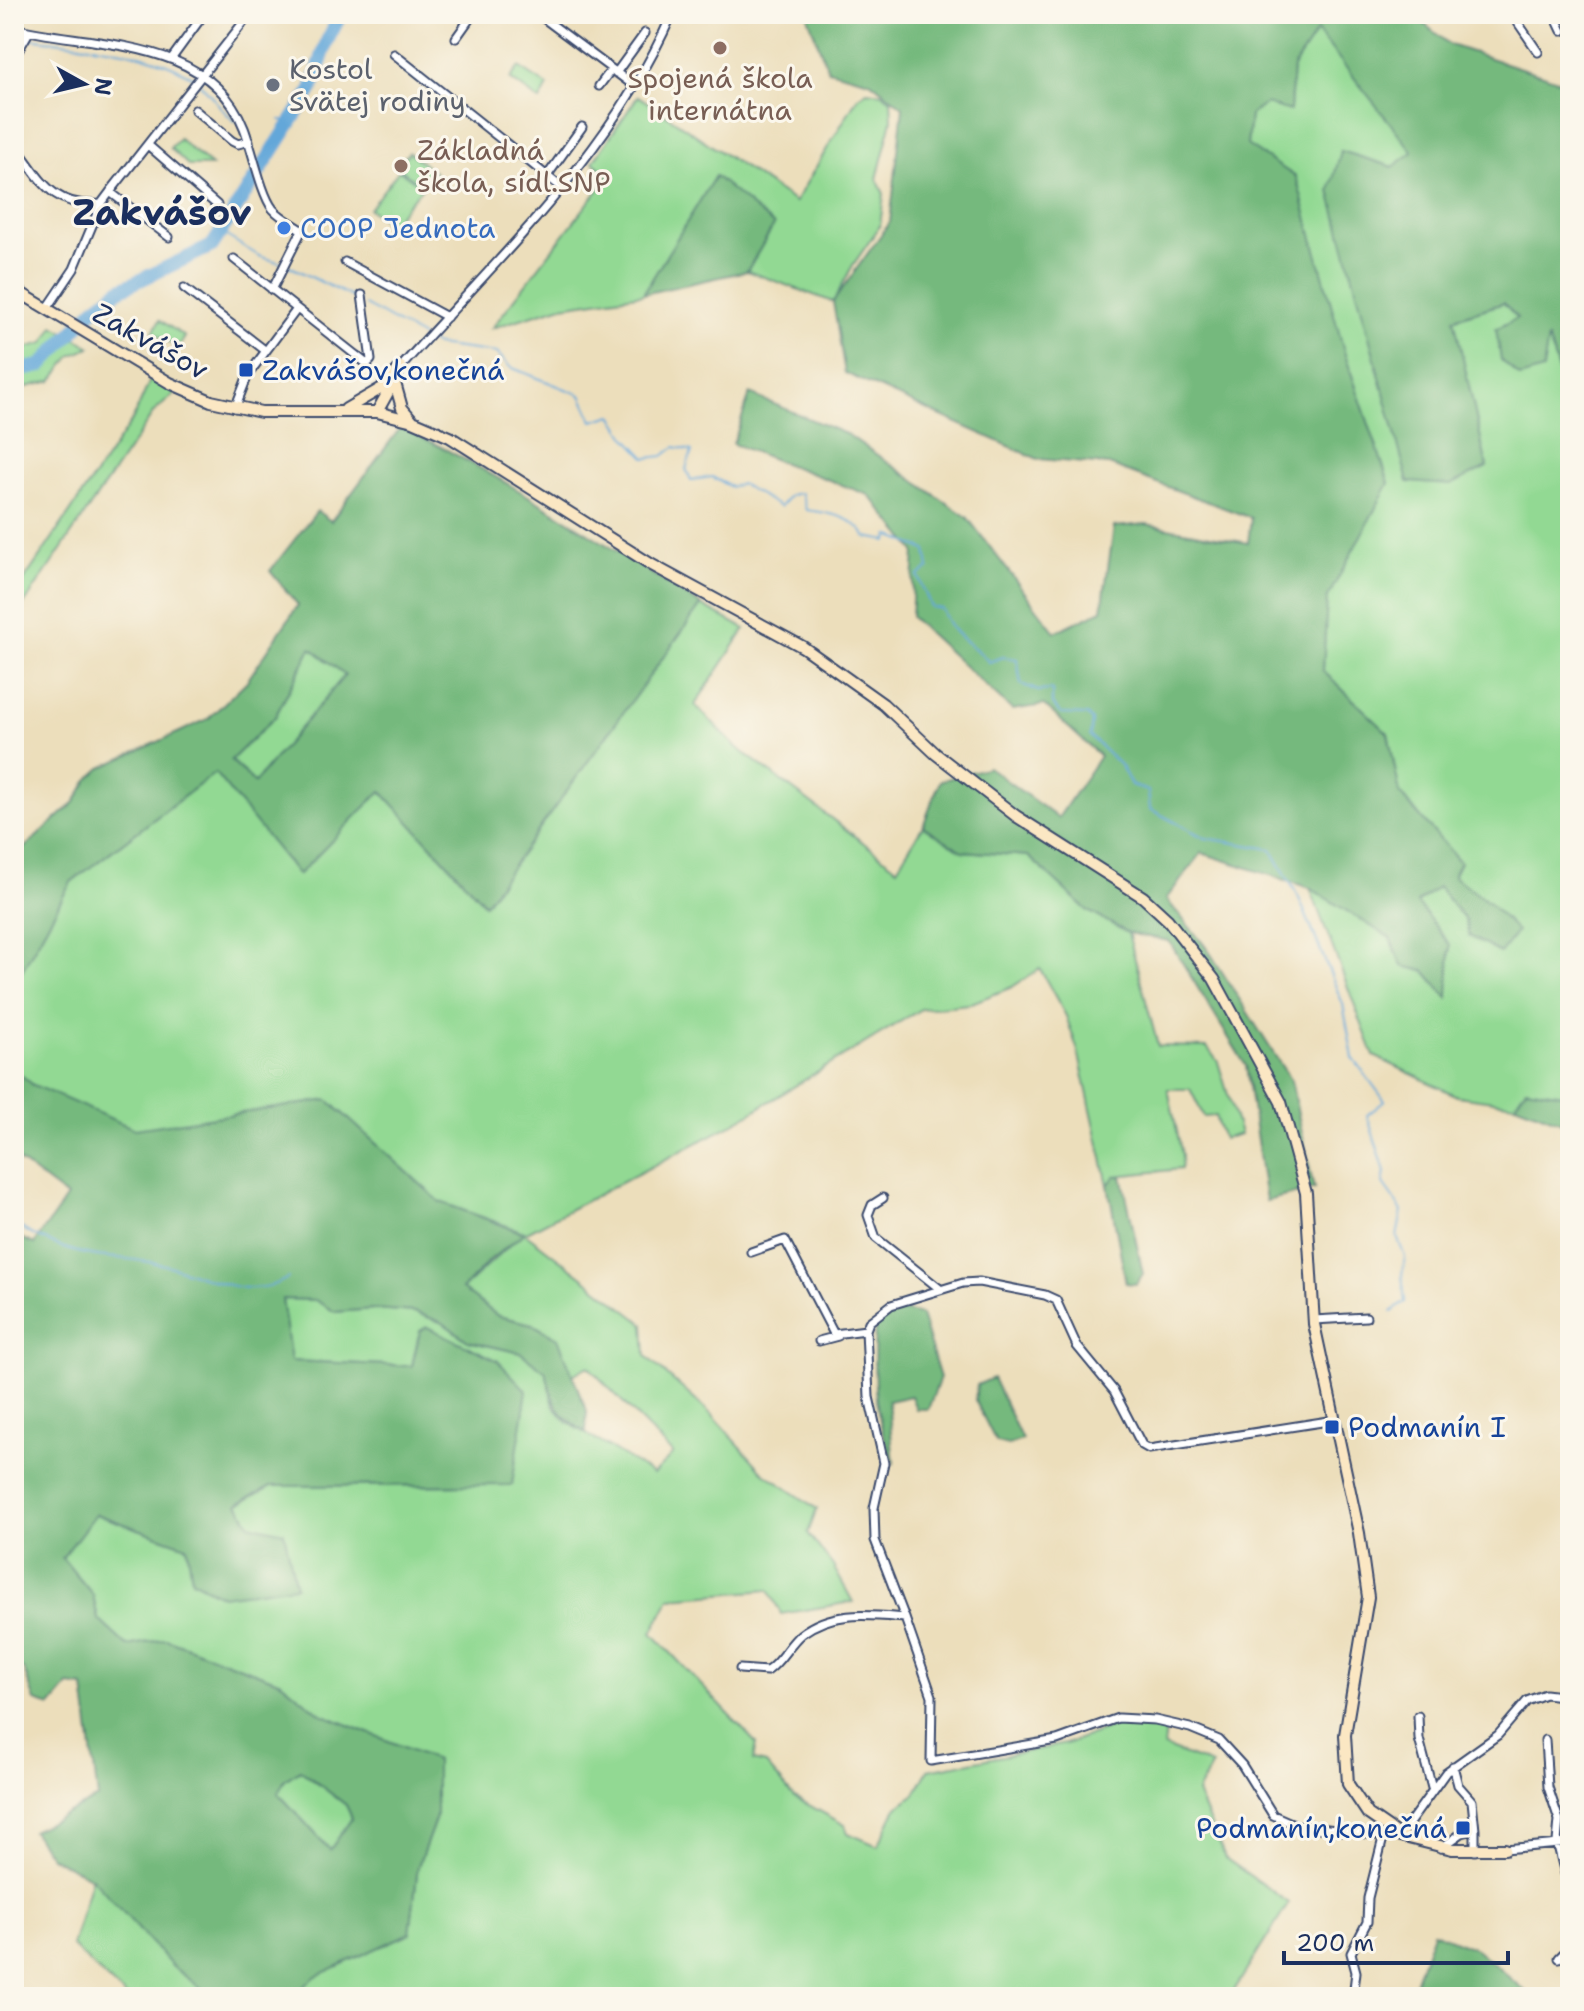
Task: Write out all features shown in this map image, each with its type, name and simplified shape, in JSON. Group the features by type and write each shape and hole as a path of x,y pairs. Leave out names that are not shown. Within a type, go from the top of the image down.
{"street":[{"path":"17,14 14,28 27,36 172,58 236,112 274,210 302,230 285,258 272,290"},
{"path":"172,58 204,14"},
{"name":"Zakvášov","path":"47,309 74,269 101,204 250,14"},
{"path":"456,38 473,14"},
{"path":"538,14 633,85"},
{"path":"340,412 382,388 561,187 633,85 672,14"},
{"path":"1512,14 1538,52"},
{"path":"1554,14 1562,31"},
{"path":"599,86 645,33"},
{"path":"14,58 27,36"},
{"path":"394,54 561,187"},
{"path":"195,110 238,144 249,141"},
{"path":"547,176 582,127"},
{"path":"14,144 60,200 80,206 101,204"},
{"path":"149,146 217,205"},
{"path":"110,192 169,237"},
{"path":"234,259 367,364 371,360 362,295"},
{"path":"345,262 447,317"},
{"name":"Zakvášov","path":"184,288 266,351"},
{"name":"Zakvášov","path":"14,289 179,388 235,408 278,413 377,412 413,421 450,437 652,565 803,647 883,704 936,754 1016,816 1143,897 1168,920 1214,979 1281,1102 1306,1193 1314,1320 1368,1597 1345,1735 1344,1761 1348,1784 1356,1799 1384,1832 1441,1848 1475,1851 1505,1849"},
{"name":"Zakvášov","path":"235,408 248,375 297,309"},
{"path":"377,412 401,367"},
{"path":"395,381 398,401 413,421"},
{"path":"377,412 382,388"},
{"path":"883,1198 872,1205 868,1215 876,1238 940,1289"},
{"path":"751,1252 785,1240 831,1329 838,1336"},
{"path":"1335,1420 1149,1449 1142,1445 1114,1391 1077,1346 1056,1300 979,1282 940,1289 891,1305 869,1322 866,1330 869,1397 884,1463 874,1508 875,1540 932,1696 931,1761 1057,1740 1118,1718 1155,1720 1190,1728 1219,1740 1242,1765 1273,1815 1296,1825 1384,1832 1368,1898 1367,1922 1351,1953 1356,1972 1353,1997"},
{"path":"1314,1320 1366,1317"},
{"path":"819,1341 866,1330"},
{"path":"740,1669 767,1671 802,1634 839,1617 860,1614 905,1618"},
{"path":"1400,1836 1432,1788 1453,1766 1498,1735 1527,1701 1545,1694 1570,1697"},
{"path":"1418,1716 1419,1739 1432,1788"},
{"path":"1545,1740 1548,1787 1559,1820 1557,1842 1570,1894"},
{"path":"1453,1766 1458,1785 1470,1795 1475,1851"},
{"path":"1441,1848 1462,1833 1475,1830"},
{"path":"1505,1849 1570,1843"},
{"path":"1559,1958 1570,1947"}],"green space":[{"path":"807,14 1412,14 1450,45 1570,84 1570,408 1548,338 1543,370 1520,377 1501,360 1496,329 1517,318 1504,303 1454,318 1487,467 1451,485 1408,482 1330,191 1341,151 1393,167 1413,152 1317,31 1293,67 1290,111 1266,104 1250,115 1247,145 1296,177 1346,358 1389,483 1327,599 1323,671 1388,733 1400,794 1460,862 1453,876 1488,902 1517,931 1500,953 1469,936 1465,920 1438,887 1417,903 1450,945 1448,998 1425,971 1402,966 1390,938 1310,888 1202,853 1166,899 1207,948 1291,1081 1314,1189 1266,1201 1246,1066 1169,941 1128,933 1088,911 1028,856 962,851 923,826 940,781 988,767 1058,818 1100,756 1044,705 1012,710 911,617 915,551 869,495 733,444 750,394 848,435 967,517 1055,632 1102,610 1114,527 1146,524 1248,543 1251,518 1109,465 1038,459 845,373 833,302 890,222 903,107 870,81 828,70"},
{"path":"1317,31 1414,152 1394,167 1341,151 1487,466 1453,319 1504,303 1517,318 1547,336 1570,408 1570,1095 1526,1088 1515,1104 1457,1096 1374,1056 1310,888 1390,938 1402,966 1425,971 1447,997 1450,945 1417,903 1438,887 1465,920 1469,936 1488,902 1453,876 1460,862 1400,794 1388,733 1323,671 1326,599 1389,483 1346,358 1247,145 1250,115 1266,104 1290,110 1293,67"},
{"path":"519,67 548,86 540,101 510,79"},
{"path":"867,91 882,93 891,100 892,120 877,179 884,194 880,226 853,265 833,302 747,271 774,225 715,177 643,294 562,306 492,328 609,176 593,162 638,96 795,202 858,97"},
{"path":"179,139 211,166 189,166 170,148"},
{"path":"409,152 435,173 390,225 369,209 399,170 420,185 397,166"},
{"path":"715,176 774,225 747,271 643,294"},
{"path":"160,320 185,337 178,348 153,332"},
{"path":"54,326 91,347 71,356 52,381 14,390 14,351 44,343"},
{"path":"151,378 176,393 154,412 14,619 14,595 133,419"},
{"path":"401,427 516,489 701,605 485,904 381,791 298,875 215,773 71,882 14,985 14,857 75,802 88,780 101,768 208,719 247,681 298,605 270,571 317,511 331,521","holes":["311,648 345,675 254,783 231,760 275,717"]},
{"path":"701,605 745,629 695,705 735,746 897,868 923,826 962,851 1028,856 1088,911 1128,933 1158,1046 1207,1047 1218,1062 1240,1134 1223,1139 1215,1116 1204,1117 1190,1089 1168,1089 1182,1155 1181,1169 1115,1176 1108,1185 1078,1051 1066,1016 1040,969 1012,987 969,1004 921,1009 731,1125 525,1233 644,1324 646,1356 713,1416 763,1472 817,1509 808,1533 833,1566 853,1602 781,1614 769,1590 670,1598 652,1633 756,1743 753,1761 766,1764 794,1797 845,1825 848,1833 878,1846 896,1808 915,1794 928,1770 1066,1744 1121,1723 1149,1722 1166,1730 1164,1747 1212,1765 1197,1793 1225,1858 1289,1903 1230,1997 564,1997 532,1989 522,1997 292,1997 315,1976 410,1933 418,1866 436,1817 436,1760 321,1714 281,1682 166,1639 127,1646 98,1619 93,1595 62,1558 95,1514 187,1546 250,1524 238,1504 271,1486 512,1485 418,1338 412,1366 290,1361 282,1299 315,1300 335,1312 375,1309 414,1312 443,1323 468,1341 521,1353 546,1372 554,1406 567,1422 653,1474 673,1454 588,1366 571,1376 558,1338 532,1324 498,1316 462,1289 524,1232 440,1202 328,1100 135,1130 33,1085 14,1069 14,985 71,882 216,772 298,875 381,790 484,904"},
{"path":"312,647 345,675 255,783 231,760 275,717"},
{"path":"14,1069 33,1085 135,1129 328,1100 440,1202 524,1233 490,1260 462,1289 498,1316 532,1324 558,1338 587,1411 586,1432 568,1421 558,1408 546,1372 521,1353 468,1341 443,1323 415,1312 375,1309 335,1312 315,1300 282,1299 291,1361 412,1366 420,1331 427,1327 497,1360 527,1391 512,1485 271,1486 238,1504 250,1524 284,1532 296,1586 222,1596 192,1580 187,1546 96,1514 62,1558 93,1595 98,1619 127,1646 166,1639 281,1682 321,1714 436,1760 436,1817 418,1866 410,1933 316,1976 292,1997 213,1997 173,1967 92,1878 51,1857 32,1831 98,1798 84,1687 69,1685 51,1706 35,1701 24,1670 14,1664 14,1235 34,1244 67,1197 14,1157","holes":["300,1770 346,1805 352,1818 330,1850 278,1793 285,1780"]},
{"path":"1526,1088 1570,1095 1570,1125 1515,1104"},
{"path":"1115,1176 1122,1176 1143,1274 1136,1284 1126,1283 1108,1185"},
{"path":"896,1309 921,1315 940,1378 928,1409 916,1409 911,1396 888,1401 894,1464 878,1413 874,1346 875,1327"},
{"path":"993,1378 1022,1440 1008,1445 996,1442 975,1400 977,1385"},
{"path":"300,1770 346,1805 352,1818 330,1850 278,1793 285,1780"},
{"path":"92,1877 173,1967 213,1997 126,1997 72,1946"},
{"path":"1433,1932 1476,1949 1532,1997 1410,1997"}],"waterway":[{"path":"14,371 41,366 94,309 119,290 212,246 312,89 327,41 341,14"},
{"path":"14,36 130,53 174,67 194,78"},
{"path":"199,83 235,121"},
{"path":"280,120 292,120"},
{"path":"220,232 259,256 281,263"},
{"path":"287,265 360,301"},
{"path":"365,305 422,337"},
{"path":"428,340 436,345 497,353 510,367 581,395 593,421 612,415 626,437 646,458 663,456 675,447 692,451 686,469 691,480 712,477 731,487 741,484 780,507 790,495 801,493 806,510 848,520 866,537 888,541 889,535 926,550 929,568 918,576 931,607 942,609 956,633 989,662 1002,657 1017,659 1021,684 1038,691 1052,690 1052,704 1061,714 1087,715 1092,721 1090,736 1121,766 1131,785 1148,791 1150,809 1205,838 1271,849 1298,896 1343,1004 1353,1058 1385,1101 1367,1115 1385,1171 1383,1184 1402,1211 1397,1237 1405,1257 1402,1275 1405,1302 1392,1312"},
{"path":"14,1196 14,1206"},
{"path":"14,1221 32,1234 78,1252 165,1265 227,1285 258,1288 288,1278"}],"place":[{"name":"Spojená škola internátna","path":"720,48"},
{"name":"Kostol Svätej rodiny","path":"273,85"},
{"name":"Základná škola, sídl.SNP","path":"401,166"},
{"name":"COOP Jednota","path":"284,228"},
{"name":"Zakvášov,konečná","path":"246,370"},
{"name":"Podmanín I","path":"1332,1427"},
{"name":"Podmanín,konečná","path":"1463,1828"}],"district":[{"name":"Zakvášov","path":"162,212"}]}
